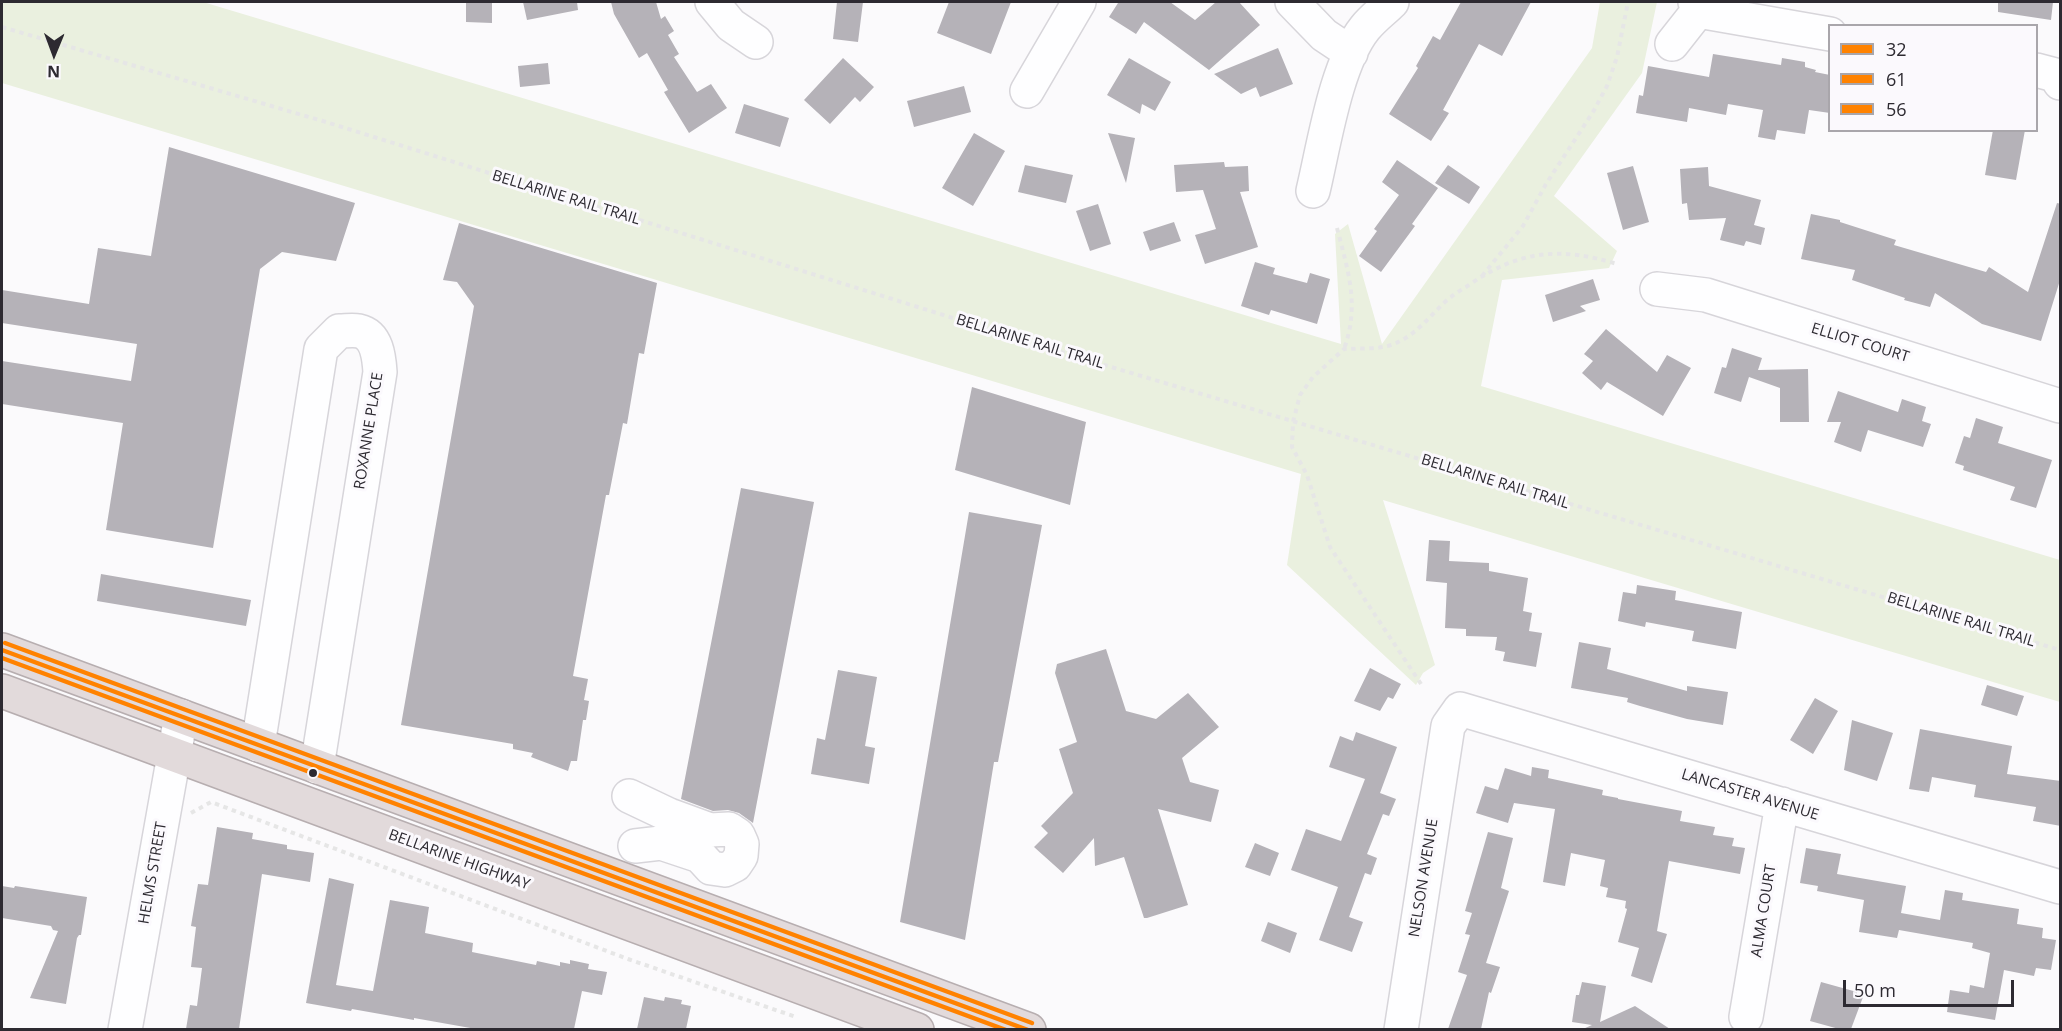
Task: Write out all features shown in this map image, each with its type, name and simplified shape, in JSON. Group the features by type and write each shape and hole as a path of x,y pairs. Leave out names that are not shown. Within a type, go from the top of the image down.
{"highway":[{"path":"2,650 1029,1029"},
{"name":"BELLARINE HIGHWAY","path":"2,691 869,1020 917,1029"}],"street":[{"path":"712,2 732,25 756,42"},
{"path":"1028,91 1078,2"},
{"path":"1292,2 1324,35 1351,53"},
{"path":"1313,191 1337,89 1351,53 1365,28 1392,2"},
{"path":"1672,44 1696,6 1828,34"},
{"path":"2038,70 2055,75 2061,83"},
{"name":"ELLIOT COURT","path":"1657,289 1706,295 2061,406"},
{"name":"ROXANNE PLACE","path":"258,745 321,349 339,331 361,331 373,341 379,355 380,372 317,767"},
{"name":"LANCASTER AVENUE","path":"1448,726 1460,709 2061,887"},
{"name":"HELMS STREET","path":"125,1029 181,716"},
{"name":"NELSON AVENUE","path":"1401,1029 1448,726"},
{"path":"629,796 669,815 710,830 729,828 738,835 742,844 741,856 735,865 725,870 711,868 700,856 661,843 635,846"},
{"name":"ALMA COURT","path":"1746,1017 1782,804"}],"path":[{"path":"1482,276 1523,226 1546,184 1607,87 1617,57 1628,2"},
{"name":"BELLARINE RAIL TRAIL","path":"2,27 326,122 908,305 1293,422 2061,650"},
{"path":"1337,228 1353,305 1350,330 1344,349 1313,377 1298,400 1293,422 1292,447 1307,475 1330,547 1421,684"},
{"path":"1344,349 1385,347 1398,342 1432,317 1447,300 1482,276 1523,257 1549,254 1588,256 1617,264"},
{"path":"189,824 190,813 211,802 628,959 797,1018"}],"green space":[{"path":"2,2 203,2 1341,344 1335,234 1348,224 1382,344 1592,48 1600,2 1657,2 1642,73 1554,196 1617,251 1609,268 1502,280 1481,386 2060,560 2060,702 1383,500 1435,665 1423,673 1416,685 1287,565 1301,474 2,83"}],"building":[{"path":"466,2 492,2 492,23 466,22"},
{"path":"523,2 577,2 578,10 527,20"},
{"path":"611,2 656,2 661,19 665,16 674,31 668,35 679,54 674,57 697,92 711,84 727,108 689,133 664,92 668,90 647,53 639,58 614,14"},
{"path":"837,2 863,2 858,42 833,39"},
{"path":"949,2 1011,2 991,54 937,33"},
{"path":"1116,2 1170,2 1195,20 1216,2 1239,2 1260,25 1209,70 1144,22 1136,34 1109,17 1118,3"},
{"path":"1461,2 1531,2 1502,56 1479,44 1443,110 1449,113 1431,141 1389,114 1418,68 1416,66 1433,36 1440,40"},
{"path":"1998,2 2053,2 2051,20 1998,12"},
{"path":"1278,48 1293,84 1260,97 1256,87 1241,94 1214,74"},
{"path":"1713,54 1781,65 1782,58 1805,62 1805,67 1828,75 1828,113 1809,110 1805,134 1777,130 1775,140 1758,137 1763,110 1728,104 1726,115 1689,108 1687,122 1636,113 1639,95 1643,96 1648,66 1709,77"},
{"path":"843,58 874,87 860,102 855,97 830,124 804,100"},
{"path":"1129,58 1171,82 1155,111 1142,104 1140,114 1107,95"},
{"path":"548,63 550,84 520,87 518,66"},
{"path":"964,86 971,112 914,127 907,101"},
{"path":"744,104 789,118 780,147 735,133"},
{"path":"1993,132 2025,132 2016,180 1985,175"},
{"path":"974,133 1005,151 973,206 942,188"},
{"path":"1108,133 1135,138 1126,183"},
{"path":"169,147 355,203 336,261 282,252 260,269 213,548 106,530 123,423 2,404 2,361 131,381 137,344 2,323 2,290 89,304 98,248 151,256"},
{"path":"1397,160 1438,188 1412,224 1415,226 1381,272 1359,256 1377,231 1374,229 1399,195 1382,182"},
{"path":"1224,162 1225,167 1248,166 1249,191 1240,192 1258,247 1205,264 1195,235 1216,229 1203,190 1176,192 1174,165"},
{"path":"1025,165 1073,175 1066,203 1018,192"},
{"path":"1448,165 1480,187 1469,204 1435,183"},
{"path":"1633,166 1649,222 1623,230 1607,173"},
{"path":"1708,167 1709,186 1761,200 1754,225 1765,228 1761,245 1746,241 1744,246 1720,240 1726,218 1689,220 1687,203 1682,204 1680,169"},
{"path":"2057,203 2061,204 2061,277 2041,341 1982,324 1935,293 1930,307 1904,300 1905,298 1852,280 1855,270 1801,259 1811,214 1840,220 1840,222 1896,240 1894,245 1986,272 1989,267 2028,292"},
{"path":"1098,204 1111,244 1090,251 1076,211"},
{"path":"1174,222 1181,241 1150,251 1143,232"},
{"path":"459,223 657,283 644,354 639,353 627,424 623,423 609,495 606,495 573,676 588,679 584,700 589,701 586,720 583,720 577,761 571,761 568,771 531,757 533,753 513,749 513,744 401,725 474,306 457,282 443,280"},
{"path":"1255,262 1275,268 1273,274 1307,283 1310,273 1330,279 1317,324 1271,310 1269,315 1241,306"},
{"path":"1593,279 1600,300 1580,306 1586,311 1553,322 1545,295"},
{"path":"1606,329 1657,372 1667,355 1691,368 1663,416 1607,382 1601,390 1582,373 1593,361 1584,354"},
{"path":"1732,348 1762,358 1758,370 1808,369 1809,422 1780,422 1780,388 1749,377 1741,402 1714,393 1722,367 1726,368"},
{"path":"972,387 1086,422 1070,505 955,470"},
{"path":"1838,391 1898,412 1902,399 1926,407 1922,421 1931,424 1923,447 1868,430 1861,452 1834,442 1841,422 1827,422"},
{"path":"1976,418 2003,427 1998,443 2052,460 2036,508 2010,500 2015,487 1963,470 1964,466 1955,463 1964,436 1970,438"},
{"path":"741,488 814,502 753,823 739,813 728,810 713,811 681,799"},
{"path":"969,512 1042,525 998,762 994,762 965,940 900,922"},
{"path":"1429,540 1450,541 1449,561 1489,563 1489,571 1528,578 1523,611 1532,613 1529,631 1542,633 1536,667 1503,661 1505,652 1495,650 1497,637 1466,636 1466,629 1445,628 1447,583 1426,581"},
{"path":"101,574 251,600 246,626 97,601"},
{"path":"1637,585 1676,591 1675,600 1742,612 1736,649 1692,641 1694,631 1646,622 1645,627 1618,621 1623,592 1636,594"},
{"path":"1579,642 1611,648 1607,669 1687,691 1687,686 1728,692 1723,725 1687,719 1640,706 1627,702 1628,698 1571,688"},
{"path":"1106,649 1126,711 1156,719 1188,693 1219,727 1182,758 1190,782 1219,790 1211,822 1158,809 1188,905 1147,918 1144,918 1124,857 1095,866 1094,838 1063,873 1034,847 1048,833 1041,826 1073,793 1059,749 1077,742 1055,673 1057,664"},
{"path":"1370,668 1401,684 1393,699 1388,697 1380,711 1354,701"},
{"path":"838,670 877,677 865,746 875,748 869,784 811,774 817,738 825,740"},
{"path":"1987,685 2024,696 2017,716 1981,705"},
{"path":"1815,698 1838,711 1813,754 1790,740"},
{"path":"1852,720 1893,733 1877,781 1844,770"},
{"path":"1920,729 2012,746 2007,774 2061,781 2061,826 2033,821 2036,807 1974,797 1976,785 1932,777 1929,792 1909,789"},
{"path":"1356,732 1397,747 1380,793 1396,799 1389,816 1383,814 1367,854 1377,858 1371,875 1365,873 1349,917 1363,922 1352,952 1319,940 1338,887 1291,870 1306,829 1341,841 1365,779 1329,767 1340,736 1353,741"},
{"path":"1532,767 1549,770 1548,778 1603,790 1602,795 1682,811 1680,821 1715,827 1713,835 1734,838 1732,846 1745,848 1740,874 1669,861 1657,931 1667,934 1652,983 1631,976 1639,948 1618,942 1627,909 1625,908 1626,901 1606,897 1608,888 1600,886 1605,860 1571,853 1565,886 1543,882 1555,809 1514,803 1508,823 1476,813 1485,786 1498,790 1505,768 1531,776"},
{"path":"217,827 253,833 252,839 287,845 287,849 314,853 310,882 262,874 239,1029 186,1029 190,1005 197,1006 202,968 191,967 196,927 191,926 198,884 208,885"},
{"path":"1488,832 1513,838 1501,888 1509,891 1486,963 1500,967 1491,993 1489,992 1481,1029 1448,1029 1467,975 1458,972 1470,935 1465,934 1472,913 1465,911"},
{"path":"1255,843 1279,853 1270,876 1245,867"},
{"path":"1806,848 1841,854 1837,874 1906,886 1901,913 1940,920 1945,890 1963,893 1962,900 2019,909 2017,924 2043,928 2042,938 2056,940 2051,970 2036,968 2034,976 2004,970 1995,1020 1947,1012 1950,990 1969,993 1970,985 1984,988 1990,953 1972,948 1973,943 1899,930 1897,938 1859,932 1864,900 1817,891 1818,886 1800,883"},
{"path":"329,878 354,884 336,985 373,991 390,900 429,907 425,933 473,943 472,952 536,965 537,961 560,966 560,962 570,964 570,960 589,964 588,969 607,972 602,995 582,991 574,1029 476,1029 306,1003"},
{"path":"2,886 87,897 81,935 77,938 66,1004 30,998 58,931 53,930 51,926 2,918"},
{"path":"1268,922 1297,933 1290,953 1261,941"},
{"path":"1582,982 1606,986 1600,1022 1635,1006 1670,1029 1583,1029 1592,1025 1572,1022 1576,995 1579,995"},
{"path":"1821,982 1857,992 1856,995 1863,997 1851,1029 1839,1029 1810,1021"},
{"path":"644,997 664,1001 665,997 682,1000 681,1004 691,1006 686,1029 637,1029"}],"transit line":[{"name":"56","path":"5,643 1032,1023"},
{"name":"32","path":"2,650 1028,1030"},
{"name":"61","path":"2,658 1006,1030"}]}
